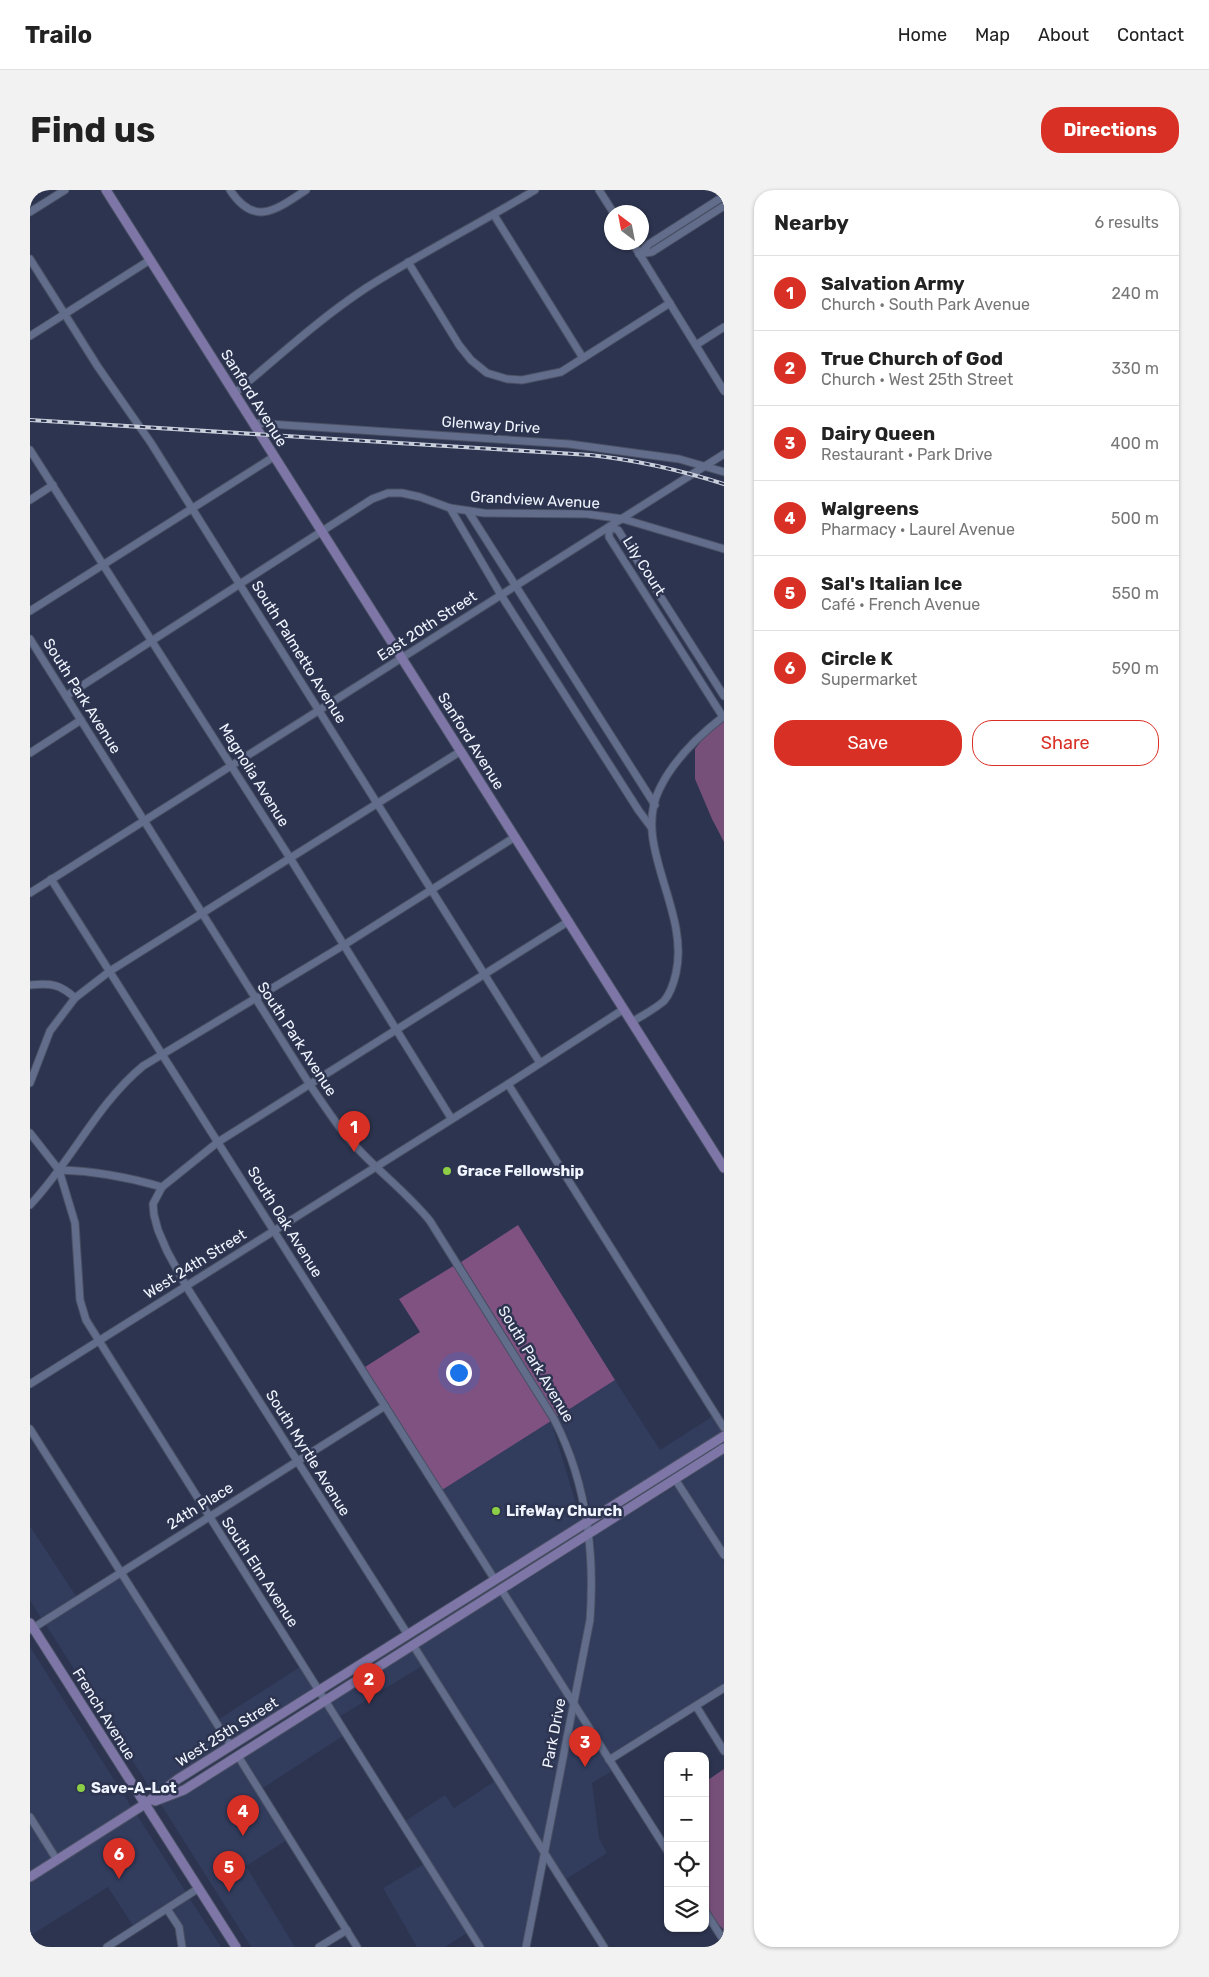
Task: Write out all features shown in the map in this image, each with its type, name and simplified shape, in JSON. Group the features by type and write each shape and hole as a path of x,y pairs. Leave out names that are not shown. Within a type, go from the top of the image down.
{"main road":[{"name":"Sanford Avenue","path":"106,190 724,1168"},
{"name":"West 25th Street","path":"145,1804 178,1779 724,1436"},
{"path":"721,1450 724,1442"},
{"name":"West 25th Street","path":"145,1804 184,1790 721,1450"},
{"path":"414,1645 419,1635 443,1620 450,1609"},
{"name":"French Avenue","path":"31,1627 236,1947"},
{"path":"30,1877 145,1804"}],"street":[{"path":"30,212 64,190"},
{"path":"230,190 243,206 253,212 264,213 275,210 306,190"},
{"path":"235,393 304,334 366,289 408,262 494,215 535,190"},
{"path":"599,190 609,205"},
{"path":"640,254 649,244 724,196"},
{"path":"640,254 652,252 724,206"},
{"path":"494,215 583,358"},
{"path":"637,250 724,391"},
{"name":"South Palmetto Avenue","path":"30,259 240,585 540,1063"},
{"path":"30,336 150,260"},
{"path":"408,262 459,345 471,360 487,373 507,379 522,380 561,372 670,304"},
{"path":"696,344 724,327"},
{"name":"Glenway Drive","path":"253,423 570,444 679,459 724,472"},
{"name":"Magnolia Avenue","path":"30,450 232,765 451,1118"},
{"name":"East 20th Street","path":"30,893 724,454"},
{"path":"30,611 275,456"},
{"path":"30,500 53,485"},
{"name":"Grandview Avenue","path":"66,696 375,497 388,493 420,496 450,508 484,513 587,514 622,519 724,549"},
{"path":"450,508 501,594 651,827"},
{"path":"468,511 655,805"},
{"name":"Lily Court","path":"724,696 618,530 609,527 608,537 724,716"},
{"name":"South Park Avenue","path":"30,639 254,998 338,1126 375,1167 417,1204 430,1220 554,1419 570,1452 588,1522"},
{"path":"632,1022 665,999 675,979 678,965 678,932 654,847 651,827 658,790 696,738 724,716"},
{"path":"30,753 81,720"},
{"path":"30,1083 50,1031 75,998 110,971 461,751"},
{"path":"30,1205 76,1148 95,1117 116,1090 143,1066 344,945 515,837"},
{"name":"South Oak Avenue","path":"51,879 495,1580"},
{"path":"59,1170 88,1170 120,1175 162,1187 218,1142 569,922"},
{"path":"30,985 59,986 66,989 75,998"},
{"name":"West 24th Street","path":"30,1384 624,1009"},
{"path":"508,1084 724,1428"},
{"path":"30,1133 59,1170"},
{"name":"South Elm Avenue","path":"59,1170 75,1222 80,1300 86,1320 480,1947"},
{"name":"South Myrtle Avenue","path":"162,1187 153,1204 158,1230 186,1286 408,1635"},
{"name":"24th Place","path":"31,1627 385,1406"},
{"path":"30,1429 231,1746"},
{"path":"675,1479 724,1555"},
{"name":"Park Drive","path":"526,1947 590,1620 592,1590 588,1522"},
{"path":"501,1589 664,1846"},
{"path":"414,1645 604,1947"},
{"path":"609,1760 724,1688"},
{"path":"696,1706 724,1751"},
{"path":"238,1756 357,1947"},
{"path":"30,1817 57,1860"},
{"path":"107,1947 198,1888"},
{"path":"167,1909 178,1927 182,1947"},
{"path":"709,1918 724,1941"},
{"path":"320,1947 347,1930"}],"shaded area":[{"path":"724,721 724,842 695,779 695,749 705,736"},
{"path":"518,1225 615,1380 557,1417 461,1262"},
{"path":"455,1265 551,1421 442,1490 365,1367 420,1332 399,1299"},
{"path":"615,1380 660,1450 713,1416 722,1432 592,1513 573,1451 557,1417"},
{"path":"551,1421 581,1520 496,1574 442,1490"},
{"path":"724,1454 724,1549 681,1482"},
{"path":"675,1486 724,1562 724,1685 610,1754 577,1702 593,1621 595,1590 594,1536"},
{"path":"30,1526 76,1596 41,1618 30,1600"},
{"path":"586,1542 588,1589 586,1619 572,1693 506,1592"},
{"path":"120,1577 226,1744 153,1793 46,1625"},
{"path":"502,1595 570,1703 543,1844 419,1647"},
{"path":"30,1647 132,1808 58,1855 30,1811"},
{"path":"413,1650 422,1666 339,1717 330,1702"},
{"path":"300,1667 313,1688 232,1740 219,1719"},
{"path":"324,1706 343,1736 263,1788 243,1757"},
{"path":"575,1712 612,1771 592,1783 599,1838 607,1853 565,1880 548,1853"},
{"path":"237,1761 287,1840 246,1866 295,1947 251,1947 160,1803"},
{"path":"724,1769 724,1930 709,1911 709,1779"},
{"path":"495,1781 541,1854 522,1947 484,1947 405,1821 445,1795 454,1808"},
{"path":"137,1815 186,1892 133,1926 108,1887 30,1936 30,1882"},
{"path":"30,1824 52,1858 30,1872"},
{"path":"424,1864 467,1933 445,1947 417,1947 383,1888"},
{"path":"190,1899 221,1947 186,1947 182,1926 172,1911"}],"railway":[{"path":"30,420 590,455 658,466 724,484"}],"place":[{"name":"Salvation Army","path":"354,1152"},
{"name":"Grace Fellowship","path":"447,1171"},
{"name":"LifeWay Church","path":"496,1511"},
{"name":"True Church of God","path":"369,1704"},
{"name":"Dairy Queen","path":"585,1767"},
{"name":"Save-A-Lot","path":"81,1788"},
{"name":"Walgreens","path":"243,1836"},
{"name":"Circle K","path":"119,1879"},
{"name":"Sal's Italian Ice","path":"229,1892"}]}
